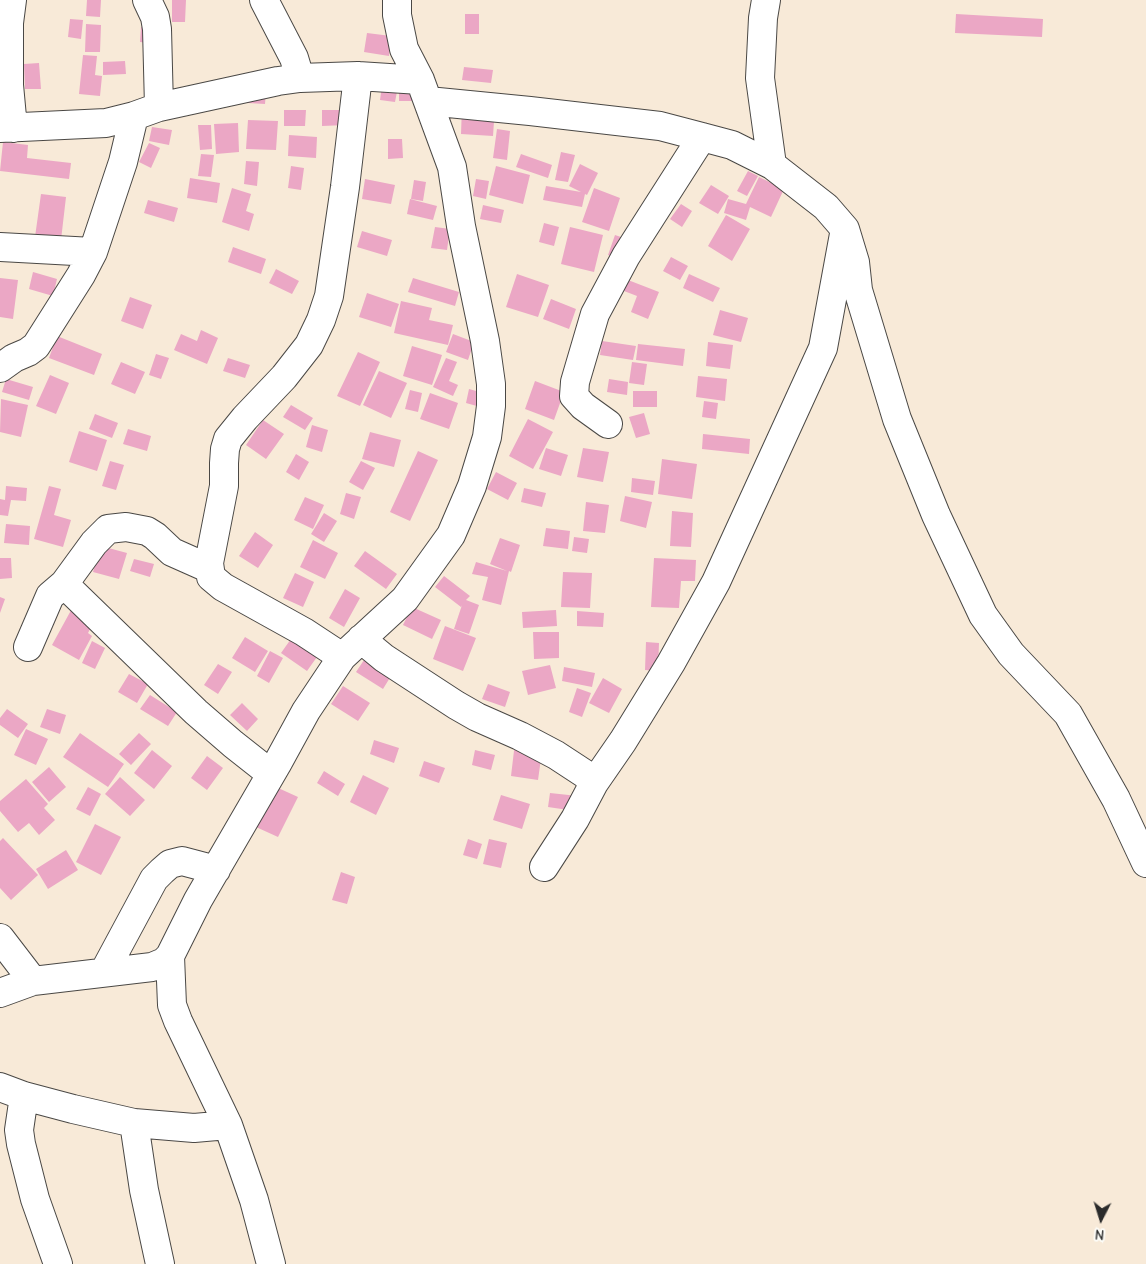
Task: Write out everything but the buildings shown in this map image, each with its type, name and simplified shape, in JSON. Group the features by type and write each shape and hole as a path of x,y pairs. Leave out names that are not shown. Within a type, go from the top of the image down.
{"street":[{"path":"147,0 155,17 157,29 159,107"},
{"path":"264,0 294,58 300,78"},
{"path":"0,993 33,981 152,966 164,962 170,956 198,900 306,711 342,657 405,598 451,535 472,486 487,437 489,421 491,384 485,341 461,226 452,167 424,90 404,49 398,24 397,0"},
{"path":"766,0 760,78 772,166"},
{"path":"7,15 9,85 7,128 106,123 159,107 278,81 300,78 358,76 530,111 660,126 732,145 772,166 826,207 844,229 855,262 858,290 897,419 936,515 983,615 1011,654 1068,714 1116,799 1146,863"},
{"path":"342,657 304,632 223,587 211,577 208,568 224,486 225,449 228,440 245,418 284,377 309,345 322,320 329,296 358,76"},
{"path":"5,359 28,352 42,338 81,275 93,252 123,162 134,116"},
{"path":"608,424 582,406 574,396 575,382 595,314 626,256 702,137"},
{"path":"544,867 575,819 594,783 623,741 656,687 716,582 823,348 844,229"},
{"path":"0,247 93,252"},
{"path":"28,647 50,596 64,584 101,534 108,529 126,527 147,532 155,536 172,552 208,568"},
{"path":"64,584 196,712 271,774"},
{"path":"361,639 384,658 456,705 556,755 594,783"},
{"path":"104,972 120,939 154,879 162,871 170,864 182,861 216,870"},
{"path":"0,938 33,981"},
{"path":"170,956 172,1005 228,1125 254,1200 271,1264"},
{"path":"58,1264 35,1199 21,1144 12,1092 134,1123 194,1128 228,1125"},
{"path":"134,1123 144,1190 160,1264"}]}
